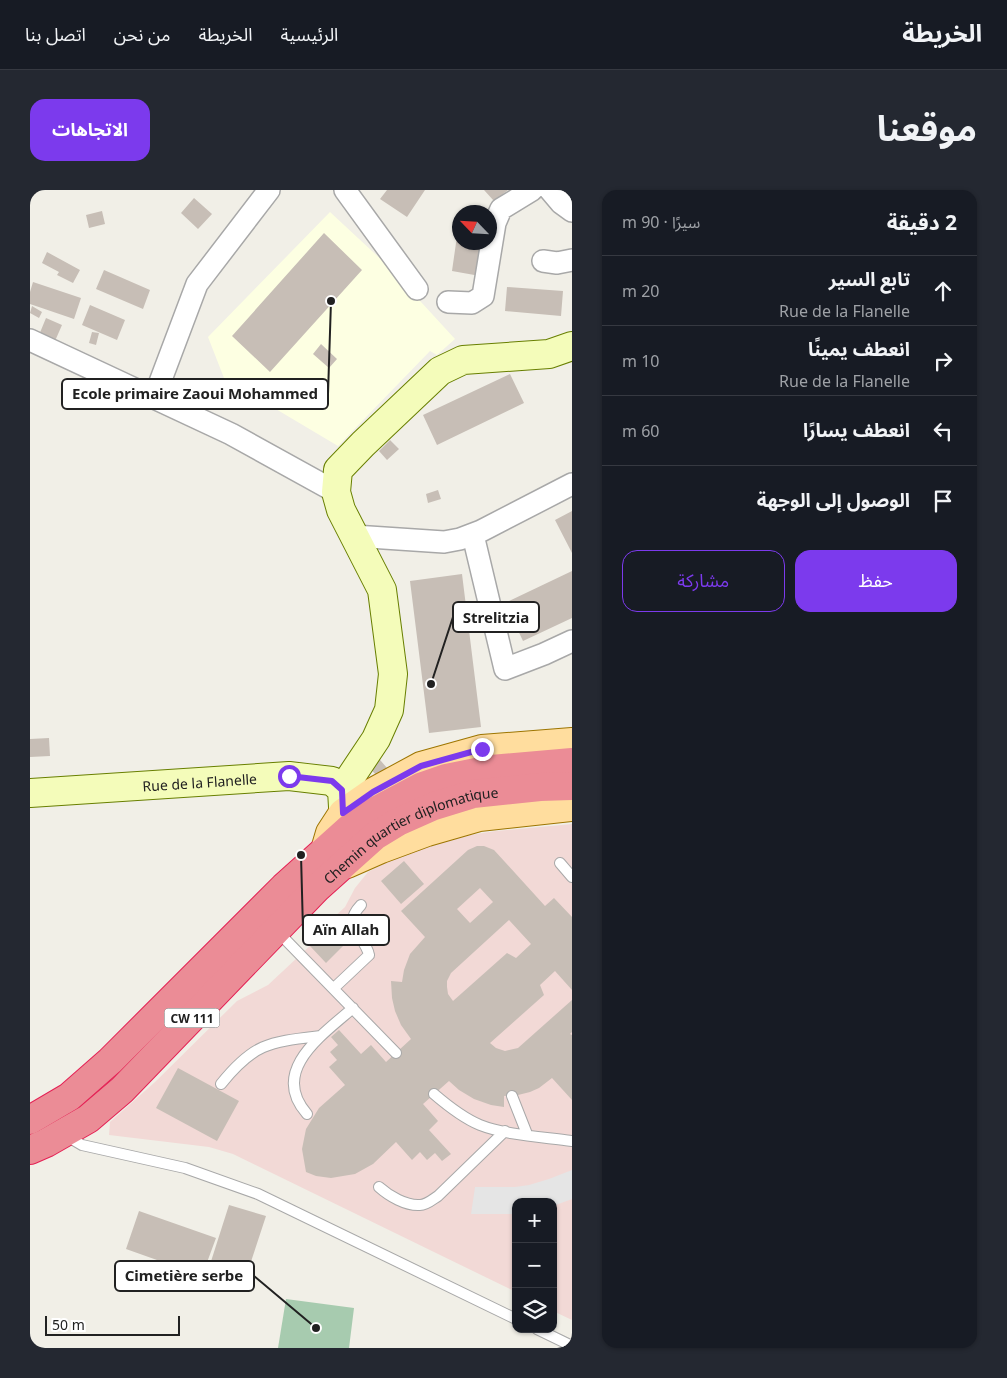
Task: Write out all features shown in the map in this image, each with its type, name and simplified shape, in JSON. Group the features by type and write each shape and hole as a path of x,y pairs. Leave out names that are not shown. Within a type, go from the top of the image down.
{"highway":[{"path":"332,859 352,826 371,813 420,787 446,778 492,769 572,762"},
{"name":"Chemin quartier diplomatique","path":"30,1150 88,1119 122,1090 317,888 332,859 398,822 434,806 473,794 540,787 572,786"},
{"name":"CW 111","path":"30,1120 69,1097 110,1061 277,894 332,859"}],"main road":[{"path":"572,742 482,749 421,766 373,792 343,802 330,833 332,859 380,849 427,832 479,818 572,807"}],"street":[{"path":"154,398 197,284 269,190"},
{"path":"346,190 418,290"},
{"path":"448,302 472,303 483,296 495,223 501,210 532,190"},
{"path":"550,190 561,203 572,211"},
{"path":"543,261 557,263 572,260"},
{"path":"30,340 232,434 336,492"},
{"path":"343,802 354,775 380,732 389,710 393,674 382,590 341,510 336,492 338,470 440,372 463,360 548,354 572,346"},
{"path":"354,536 444,542 474,535 572,484"},
{"path":"474,535 505,669 572,641"},
{"name":"Rue de la Flanelle","path":"30,793 289,776 332,781 343,802"}],"lane":[{"path":"560,864 572,877"},
{"path":"334,988 366,960 369,955 368,950 355,931 353,923 356,910 361,905"},
{"path":"276,931 396,1053"},
{"path":"307,1114 296,1099 294,1090 295,1069 300,1059 320,1036 353,1008"},
{"path":"221,1084 235,1067 256,1049 272,1043 320,1036"},
{"path":"434,1094 468,1118 480,1124 505,1131 572,1141"},
{"path":"512,1096 526,1134"},
{"path":"379,1187 395,1198 415,1205 428,1203 438,1196 505,1131"},
{"path":"63,1134 82,1145 184,1168 258,1194 512,1317"},
{"path":"545,1333 572,1346"}],"shaded area":[{"path":"330,212 387,265 455,339 437,355 430,351 338,446 224,378 208,337"},
{"path":"572,824 572,1320 557,1313 557,1198 512,1198 512,1290 233,1154 209,1147 109,1135 110,1122 155,1082 237,1001 268,985 328,929 332,919 345,907 355,888 368,872 432,843 450,838 496,831"},
{"path":"572,1170 572,1199 557,1205 557,1198 512,1198 512,1214 471,1214 475,1187 515,1187 549,1179"},
{"path":"286,1299 354,1308 349,1348 278,1348"}],"building":[{"path":"387,190 425,190 407,217 380,199"},
{"path":"484,190 508,190 494,201"},
{"path":"194,198 212,214 198,229 181,213"},
{"path":"102,211 105,224 89,228 86,215"},
{"path":"324,233 362,270 270,372 232,336"},
{"path":"455,250 484,250 480,276 452,271"},
{"path":"47,252 80,270 73,283 57,275 59,272 42,263"},
{"path":"104,270 150,290 143,309 96,289"},
{"path":"33,282 81,298 74,319 30,304 30,292"},
{"path":"507,287 563,291 561,316 505,311"},
{"path":"90,305 125,320 117,340 82,325"},
{"path":"32,306 42,312 39,318 30,313"},
{"path":"46,318 62,325 55,341 39,335"},
{"path":"92,332 99,333 96,345 89,343"},
{"path":"321,344 337,359 329,368 313,354"},
{"path":"510,374 524,403 437,445 423,415"},
{"path":"390,440 399,449 387,460 379,451"},
{"path":"438,490 441,499 428,503 426,494"},
{"path":"572,511 572,553 555,520"},
{"path":"572,571 572,618 523,641 505,603"},
{"path":"462,574 481,727 429,733 410,581"},
{"path":"49,738 50,756 30,757 30,739"},
{"path":"375,754 387,768 377,776 365,763"},
{"path":"477,846 484,846 494,850 545,906 554,898 572,917 572,990 555,971 540,985 544,995 490,1043 496,1048 505,1051 518,1048 572,1000 572,1032 570,1034 572,1035 572,1100 552,1078 530,1092 504,1096 504,1107 474,1099 449,1081 423,1104 438,1121 429,1130 451,1154 442,1161 435,1153 427,1160 420,1152 412,1160 396,1142 373,1164 355,1174 331,1178 316,1176 306,1172 302,1149 306,1129 319,1108 345,1085 329,1067 337,1060 330,1052 338,1045 331,1037 339,1030 361,1054 371,1045 386,1062 411,1039 401,1025 395,1011 391,981 402,982 410,954 425,937 401,911 468,850","holes":["480,888 493,902 470,923 457,909","509,920 531,944 516,958 507,953 453,1001 448,994 447,987 447,981 451,973"]},
{"path":"404,861 424,884 401,904 381,881"},
{"path":"328,929 344,945 326,963 310,946"},
{"path":"178,1068 239,1101 217,1141 156,1108"},
{"path":"229,1205 266,1216 242,1289 206,1277"},
{"path":"139,1211 216,1238 202,1276 126,1249"}],"place":[{"name":"Ecole primaire Zaoui Mohammed","path":"331,301"},
{"name":"Strelitzia","path":"431,684"},
{"name":"Aïn Allah","path":"301,855"},
{"name":"Cimetière serbe","path":"316,1328"}],"route":[{"path":"289,776 332,781 342,790 343,813 396,778 421,766 482,749"}]}
